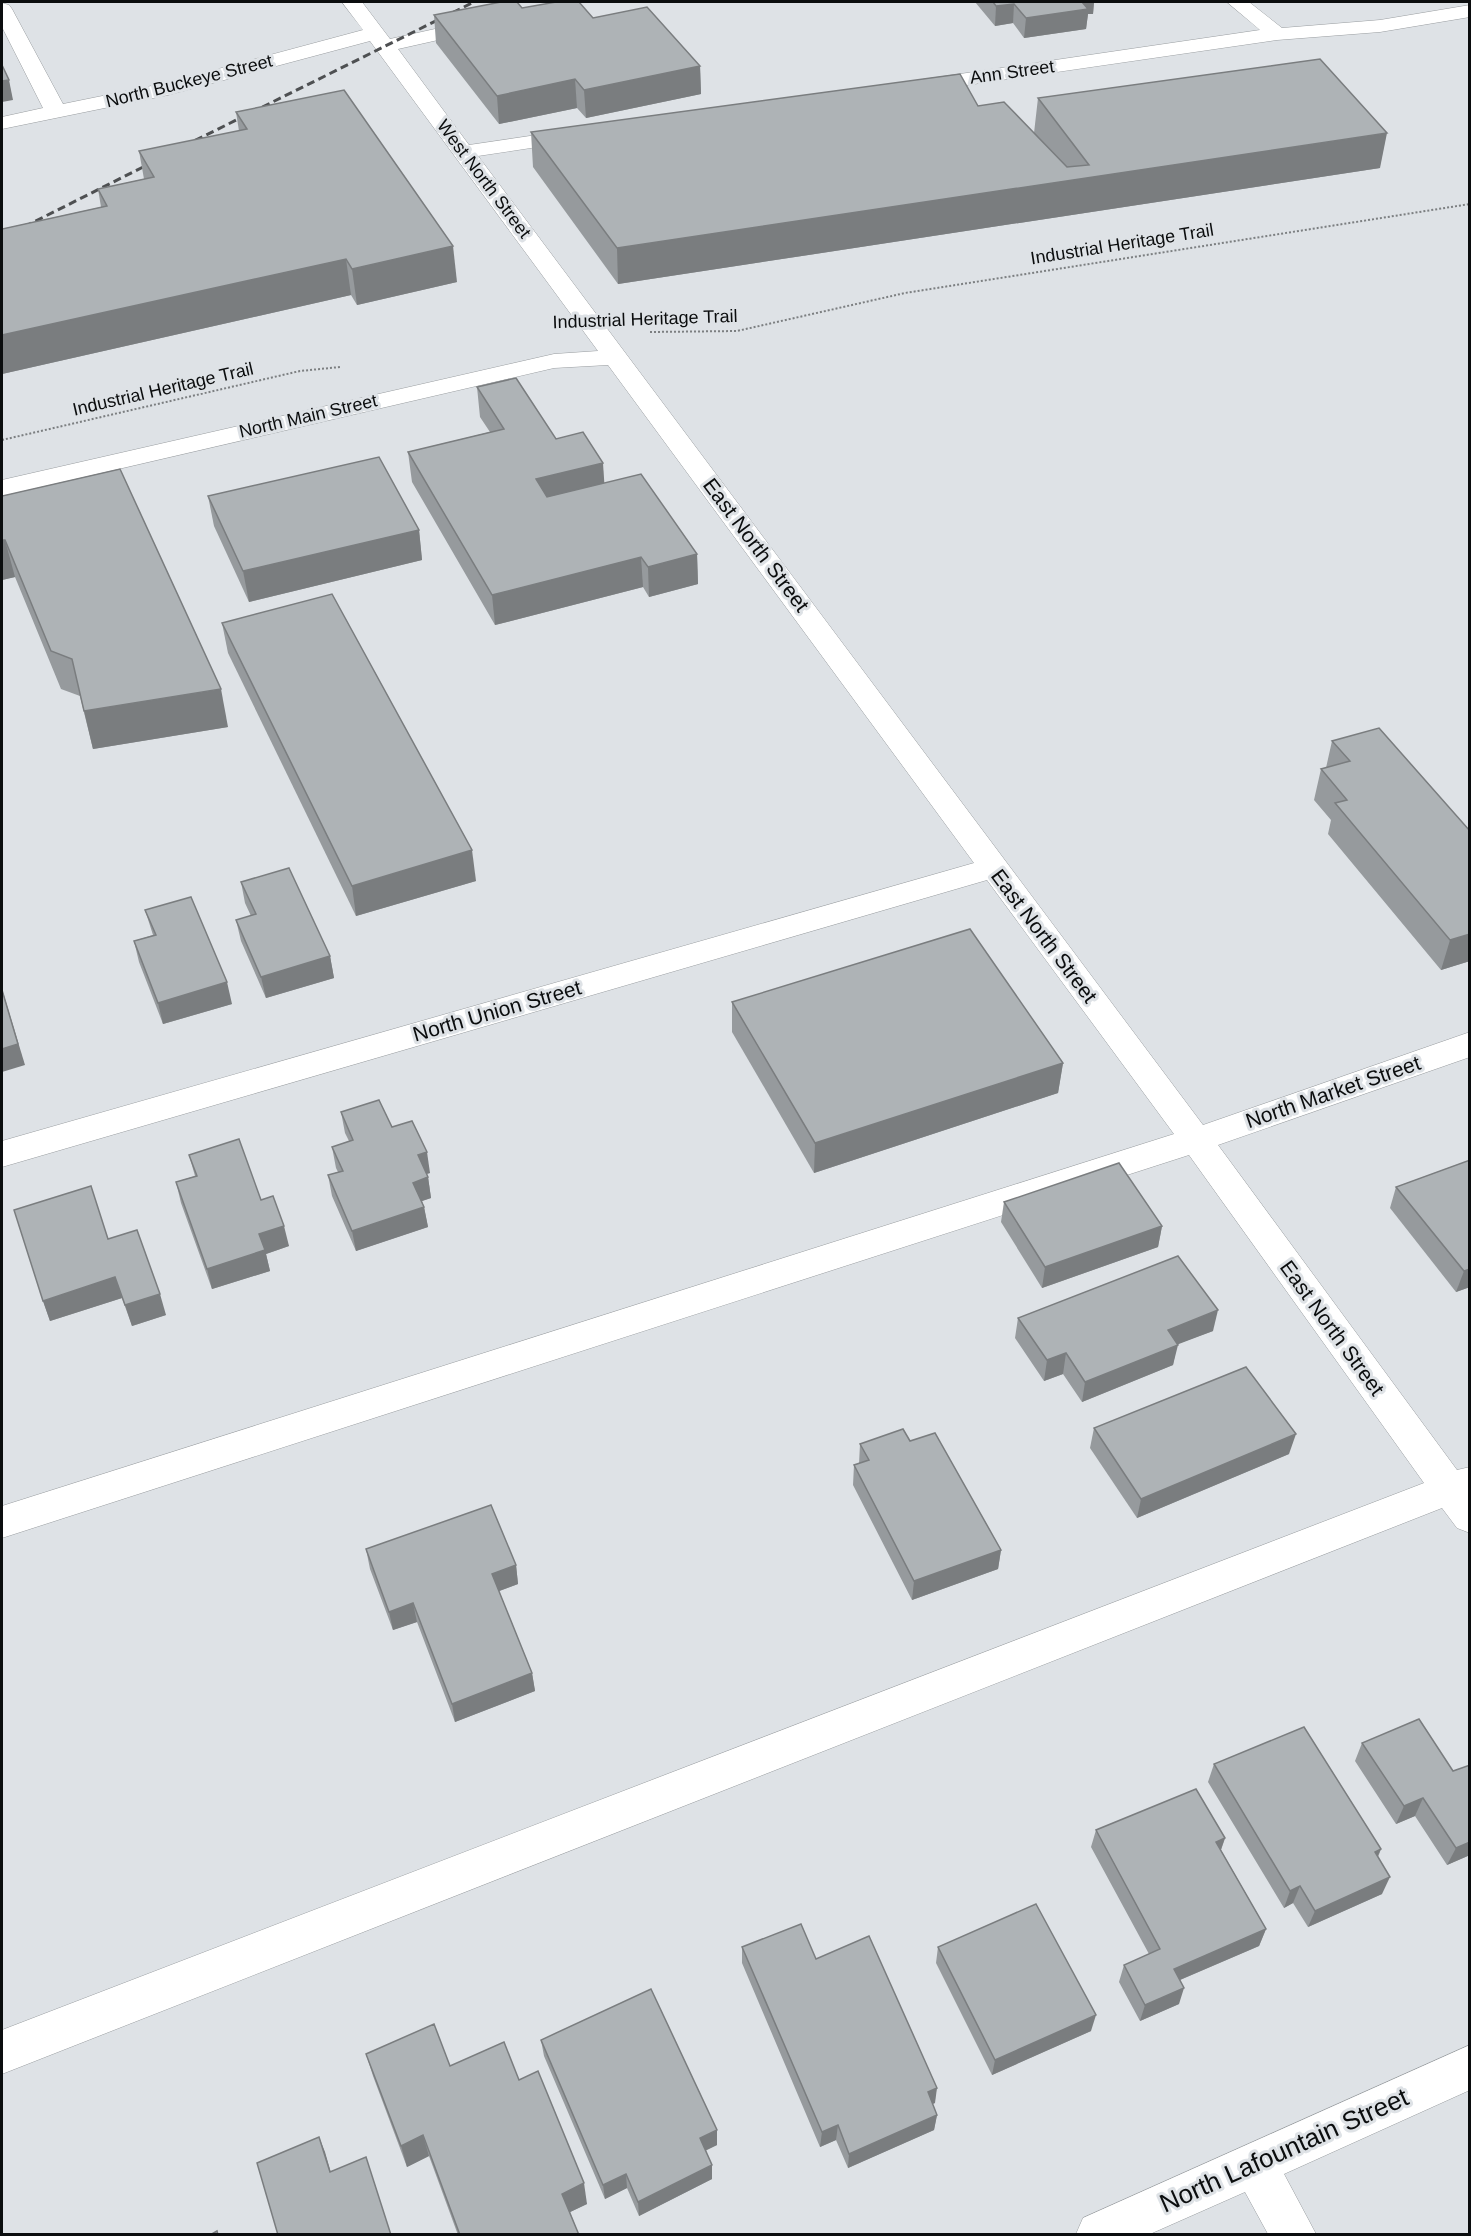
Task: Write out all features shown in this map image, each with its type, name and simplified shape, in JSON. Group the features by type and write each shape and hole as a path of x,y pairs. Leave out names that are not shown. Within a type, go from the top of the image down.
{"street":[{"name":"West North Street","path":"352,2 616,357"},
{"path":"1237,2 1276,34"},
{"path":"2,9 56,112"},
{"name":"Ann Street","path":"899,89 1276,34 1380,26 1470,11"},
{"name":"North Buckeye Street","path":"2,123 168,89 380,39 495,22"},
{"path":"463,152 592,133"},
{"name":"North Main Street","path":"2,488 335,409 554,361 616,357"},
{"name":"East North Street","path":"616,357 780,575 993,868 1463,1496"},
{"name":"North Union Street","path":"2,1154 993,868"},
{"name":"North Market Street","path":"2,1522 1196,1140 1470,1044"},
{"path":"2,2052 1463,1496"},
{"name":"North Lafountain Street","path":"1099,2235 1470,2067"},
{"path":"1254,2164 1293,2235"}],"path":[{"name":"Industrial Heritage Trail","path":"597,333 736,331 905,293 1470,204"},
{"name":"Industrial Heritage Trail","path":"2,440 300,371 341,367"}],"building":[{"path":"501,2 517,2 522,8 556,2 579,2 593,18 647,7 700,66 584,90 575,79 497,96 434,15"},
{"path":"993,2 1082,2 1088,9 1026,18 1014,4 996,6"},
{"path":"1320,59 1387,133 617,248 531,132 960,74 978,106 1004,102 1067,167 1089,165 1038,98"},
{"path":"2,65 9,80 2,81"},
{"path":"344,90 453,246 352,269 346,259 2,335 2,229 107,206 98,189 154,177 139,151 247,129 236,112"},
{"path":"516,378 556,439 583,432 603,463 536,479 547,497 641,474 697,554 648,567 641,557 492,595 408,452 504,429 477,387"},
{"path":"379,457 419,530 243,571 208,496"},
{"path":"120,469 221,689 84,711 72,659 51,651 5,540 2,540 2,496"},
{"path":"332,594 472,850 352,886 222,623"},
{"path":"1379,728 1470,831 1470,934 1450,940 1335,803 1347,800 1321,769 1350,761 1332,741"},
{"path":"289,868 330,956 261,977 236,920 256,914 241,882"},
{"path":"191,897 227,982 158,1003 134,941 156,935 145,910"},
{"path":"970,929 1063,1063 815,1143 732,1002"},
{"path":"2,990 18,1044 2,1049"},
{"path":"379,1100 392,1127 412,1121 427,1152 418,1155 428,1177 413,1183 424,1207 352,1231 328,1175 343,1171 332,1147 353,1140 341,1112"},
{"path":"239,1139 261,1200 273,1196 284,1226 259,1234 265,1250 207,1269 176,1182 197,1176 189,1155"},
{"path":"1470,1160 1470,1269 1464,1271 1396,1187"},
{"path":"1119,1163 1162,1226 1045,1267 1004,1202"},
{"path":"91,1186 108,1239 137,1230 160,1294 125,1305 115,1277 43,1301 14,1210"},
{"path":"1178,1256 1218,1310 1168,1330 1178,1345 1085,1382 1066,1353 1047,1360 1018,1318"},
{"path":"1246,1367 1296,1434 1141,1499 1094,1428"},
{"path":"903,1429 910,1441 935,1433 1001,1550 914,1581 854,1465 869,1460 860,1444"},
{"path":"491,1505 516,1565 492,1574 532,1673 452,1704 413,1603 389,1612 366,1549"},
{"path":"1419,1719 1453,1771 1470,1765 1470,1842 1456,1848 1423,1798 1404,1806 1362,1743"},
{"path":"1304,1727 1381,1849 1375,1852 1390,1877 1315,1911 1300,1886 1290,1891 1214,1764"},
{"path":"1196,1789 1225,1838 1216,1842 1266,1929 1174,1969 1184,1988 1145,2005 1124,1965 1160,1949 1096,1830"},
{"path":"1036,1904 1096,2015 995,2060 938,1947"},
{"path":"801,1924 816,1959 869,1936 937,2088 928,2092 937,2115 849,2154 838,2125 822,2132 742,1947"},
{"path":"651,1989 717,2130 700,2138 712,2165 638,2202 626,2174 603,2185 541,2040"},
{"path":"434,2024 450,2066 504,2042 519,2080 538,2071 584,2183 562,2194 579,2235 460,2235 423,2135 401,2146 366,2054"},
{"path":"319,2137 330,2172 366,2157 391,2235 278,2235 257,2163"}],"railway":[{"path":"184,146 474,2"},
{"path":"2,238 157,160"}]}
